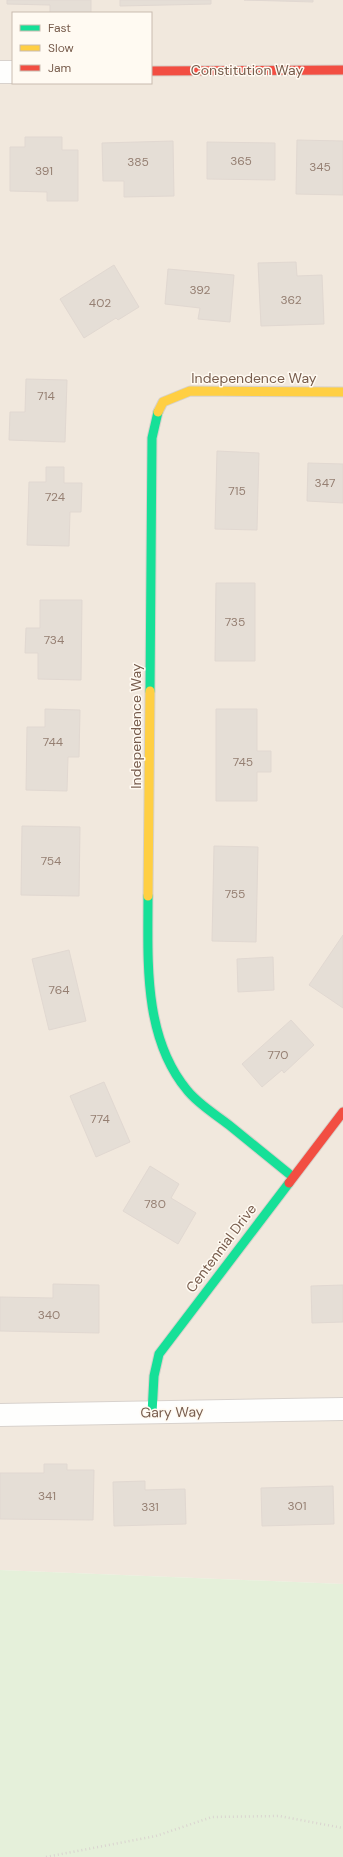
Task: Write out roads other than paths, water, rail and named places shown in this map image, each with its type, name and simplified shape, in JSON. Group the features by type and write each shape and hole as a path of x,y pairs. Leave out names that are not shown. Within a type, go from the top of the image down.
{"street":[{"name":"Constitution Way","path":"152,71 343,70"},
{"path":"0,72 12,72"},
{"name":"Independence Way","path":"293,1177 209,1110 188,1090 172,1067 166,1053 156,1022 152,1002 148,960 152,438 158,413 163,402 190,391 343,392"},
{"name":"Centennial Drive","path":"152,1413 153,1378 159,1354 343,1112"},
{"name":"Gary Way","path":"0,1415 343,1409"}]}
